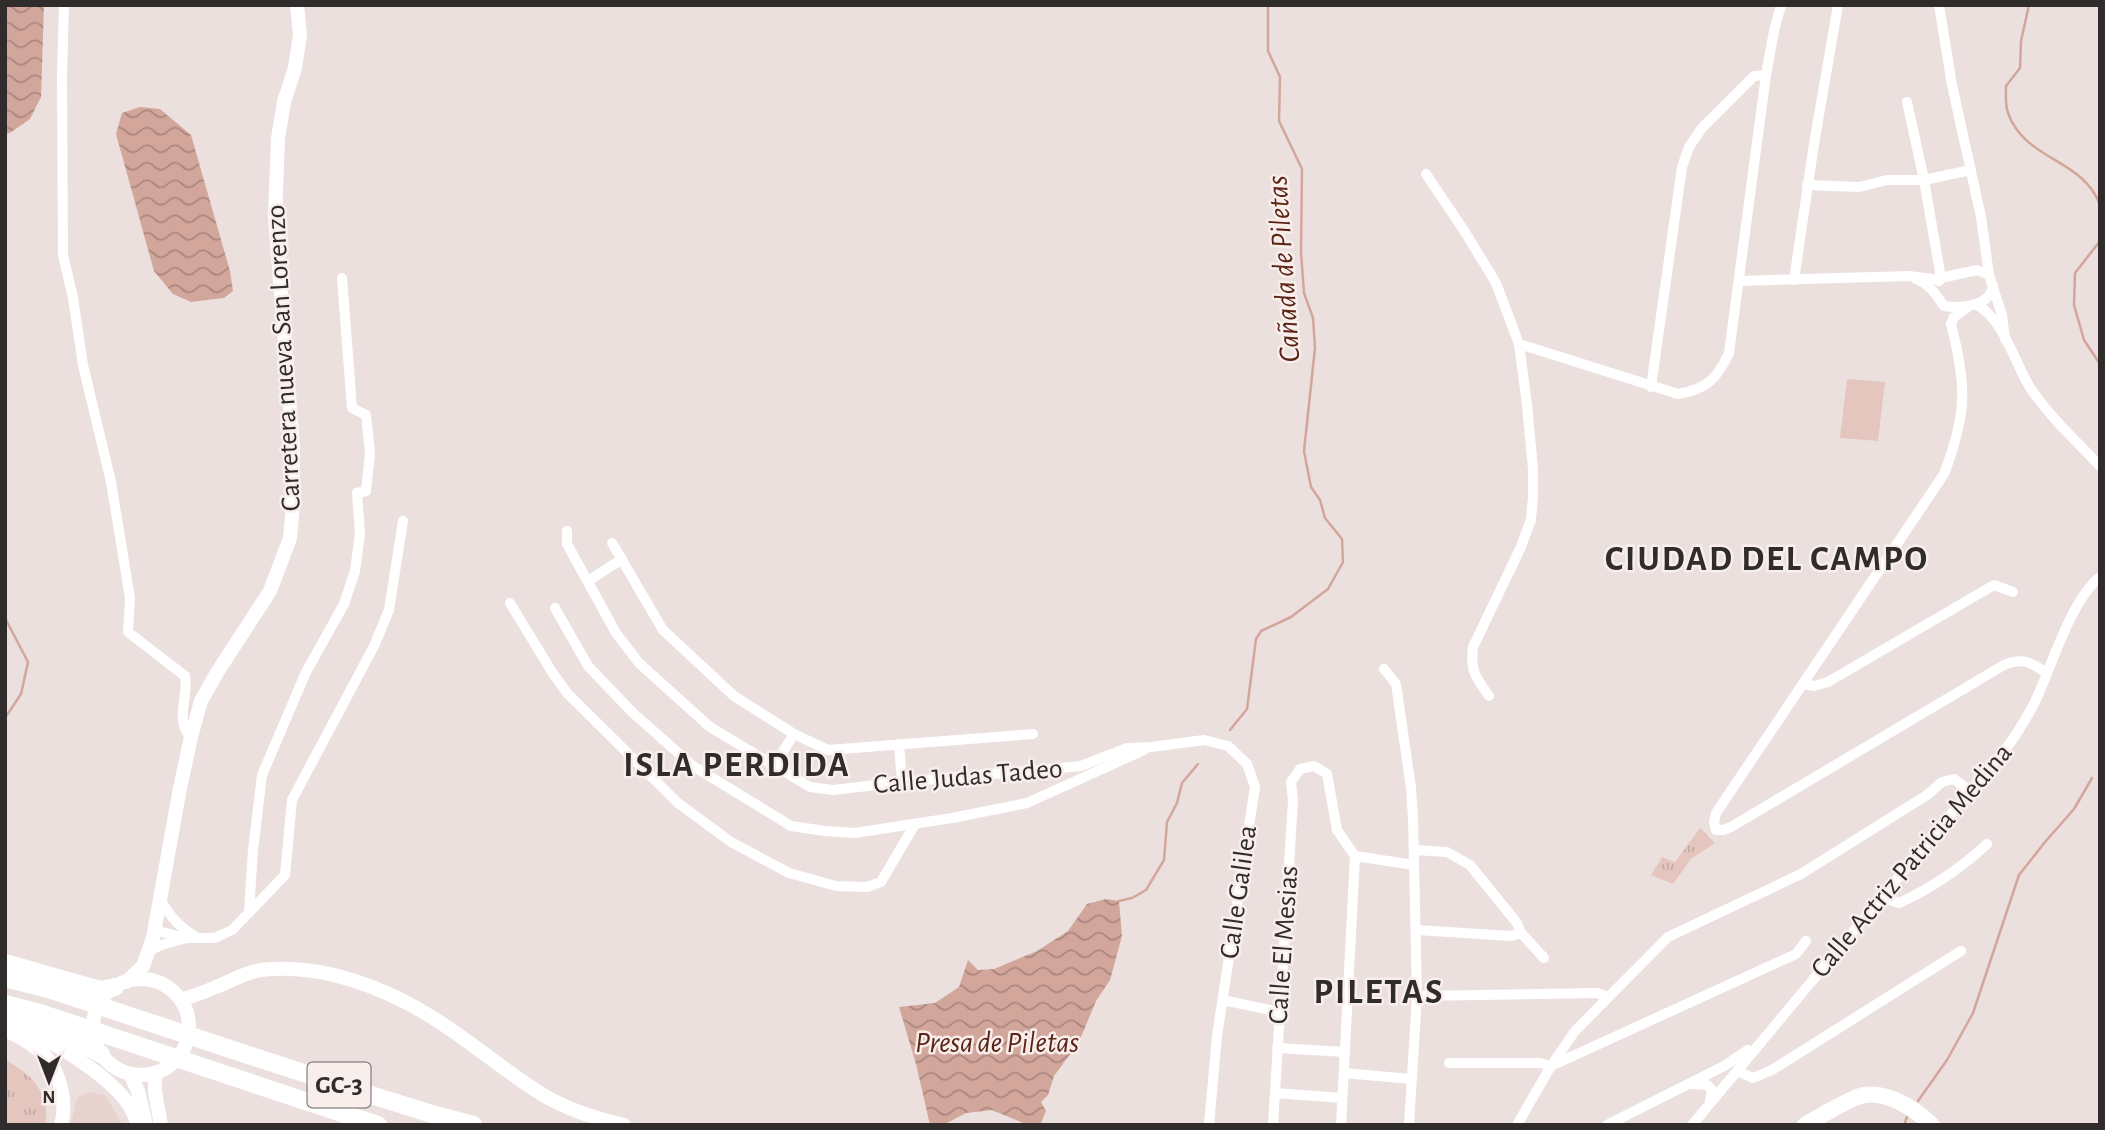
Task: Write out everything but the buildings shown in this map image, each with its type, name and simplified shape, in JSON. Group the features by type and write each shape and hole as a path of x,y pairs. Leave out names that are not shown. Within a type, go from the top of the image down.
{"highway":[{"path":"5,963 89,988 102,990 120,984"},
{"name":"GC-3","path":"5,978 48,989 394,1102 473,1125"},
{"name":"GC-3","path":"5,1004 40,1013 378,1125"},
{"path":"5,1021 81,1044 101,1054"}],"main road":[{"path":"1805,1125 1863,1095 1886,1097 1918,1111 1932,1125"}],"street":[{"path":"64,5 63,255 73,298 83,365 111,482 130,598 128,632 185,676 182,722 184,732 191,737"},
{"name":"Carretera nueva San Lorenzo","path":"162,984 154,976 153,939 191,737 201,701 270,591 290,538 293,447 275,216 278,138 300,35 297,5"},
{"path":"1519,344 1678,394 1694,391 1709,383 1720,371 1729,353 1766,75 1781,5"},
{"path":"1794,280 1838,5"},
{"path":"1939,5 1952,85 1981,217 1992,293 1985,300 1954,317 1951,324 1963,381 1960,427 1944,474 1716,813 1716,830 1731,827 2004,665 2016,660 2030,662 2048,673"},
{"path":"1651,387 1682,167 1689,146 1702,128 1754,76 1766,75"},
{"path":"1906,102 1924,180 1940,279 1937,286 1942,312 1955,340"},
{"path":"1808,185 1859,187 1887,180 1924,180 1971,170"},
{"path":"1426,174 1496,283 1519,344 1527,405 1533,469 1531,520 1473,647 1471,662 1475,677 1489,696"},
{"path":"1739,281 1909,276 1940,279 1978,270 1991,280 2002,315 2005,339"},
{"path":"1909,276 1924,282 1944,306 1954,308 1973,305 1992,316 2015,362 2047,411 2100,466"},
{"path":"249,912 262,775 306,672 344,604 355,571 360,533 357,493 366,491 370,453 366,415 352,408 342,278"},
{"path":"153,939 215,938 232,930 285,875 292,800 374,646 389,610 404,521"},
{"name":"Calle Judas Tadeo","path":"567,531 568,544 588,581 617,633 639,663 710,726 810,787 833,790 1081,766 1127,748 1151,747"},
{"path":"612,543 663,630 734,696 794,734 828,750 1033,733"},
{"path":"588,581 622,559"},
{"name":"Calle Actriz Patricia Medina","path":"1692,1125 2011,742 2026,719 2083,594 2100,577"},
{"path":"1804,684 1814,686 1828,682 1994,585 2013,592"},
{"path":"510,603 567,693 678,803 731,842 789,873 836,886 867,887 881,882 915,824"},
{"path":"555,608 588,666 632,712 693,766 792,826 855,833 1027,803 1151,747"},
{"path":"1384,669 1396,684 1411,788 1417,996 1409,1125"},
{"path":"774,766 794,734"},
{"name":"Calle Galilea","path":"1151,747 1204,740 1228,746 1247,764 1255,787 1217,1035 1209,1125"},
{"path":"899,744 902,782"},
{"name":"Calle El Mesias","path":"1273,1125 1293,801 1290,782 1300,769 1314,766 1327,774 1337,830 1356,856"},
{"path":"1517,1125 1575,1031 1668,937 1801,874 1927,795 1942,782 1954,779 1970,791"},
{"path":"1882,897 1899,903 1918,894 1965,864 1987,844"},
{"path":"1414,850 1447,852 1470,865 1517,923 1521,933 1544,958"},
{"path":"1341,1125 1356,856 1414,865"},
{"path":"160,898 181,928 199,938"},
{"path":"1417,930 1511,936 1521,933"},
{"path":"153,939 161,945 187,939"},
{"name":"Carretera nueva San Lorenzo","path":"120,984 142,966 153,939"},
{"path":"1449,1063 1540,1063 1551,1066 1796,954 1806,942"},
{"path":"1737,1071 1754,1078 1772,1070 1961,951"},
{"path":"181,1000 258,971 286,969 341,977 377,989 438,1020 545,1096 578,1111 624,1125"},
{"path":"138,979 162,984 173,991 187,1012 188,1041 181,1055 170,1066 156,1073 130,1074 109,1063 101,1054 95,1041 93,1025 96,1010 103,997 120,984 138,979"},
{"path":"189,1025 193,1011 216,988"},
{"path":"1417,996 1597,993 1607,997"},
{"path":"1223,1000 1279,1012"},
{"path":"5,1028 47,1058 58,1079 64,1100 61,1125"},
{"path":"5,1028 47,1041 81,1062 111,1084 128,1103 138,1125"},
{"path":"1575,1031 1575,1039 1581,1044 1595,1045"},
{"path":"1607,1125 1740,1057 1770,1031"},
{"path":"1277,1048 1345,1052"},
{"path":"156,1073 155,1092 161,1125"},
{"path":"1344,1073 1412,1079"},
{"path":"130,1074 138,1091 146,1125"},
{"path":"1690,1084 1707,1084 1712,1090 1709,1105"},
{"path":"1275,1093 1342,1098"}],"shaded area":[{"path":"89,1092 105,1095 123,1125 71,1125 78,1097"}],"green space":[{"path":"1847,379 1885,382 1878,441 1840,438"},
{"path":"1700,828 1715,843 1691,859 1673,884 1651,875 1662,857 1675,862"},
{"path":"5,1060 31,1078 42,1094 45,1125 5,1125"}],"water":[{"path":"5,5 44,5 41,97 30,119 5,134"},
{"path":"140,107 160,109 191,135 230,271 233,291 224,298 191,302 173,294 154,271 116,134 122,113"},
{"name":"Presa de Piletas","path":"1106,899 1119,901 1122,936 1110,980 1096,1001 1079,1042 1054,1076 1048,1095 1041,1102 1046,1111 1040,1125 1028,1125 992,1110 966,1113 943,1125 930,1125 899,1007 935,1003 959,987 968,960 978,970 994,969 1037,951 1068,931 1087,904"}],"waterway":[{"name":"Cañada de Piletas","path":"1230,730 1247,709 1256,639 1261,631 1291,617 1328,589 1343,562 1342,539 1325,518 1320,500 1311,487 1304,451 1315,348 1313,318 1304,293 1301,252 1302,169 1279,121 1280,77 1268,51 1268,5"},
{"path":"2029,5 2021,41 2020,68 2006,86 2008,113 2016,129 2027,141 2081,178 2100,205"},
{"path":"2100,241 2075,273 2074,305 2084,340 2100,364"},
{"path":"5,618 28,662 21,694 5,718"},
{"name":"Cañada de Piletas","path":"1119,901 1132,898 1146,890 1164,860 1167,822 1177,803 1182,783 1198,764"},
{"path":"1918,1101 1947,1060 1973,1013 2019,875 2074,809 2092,778"},
{"path":"1904,1125 1907,1117"}],"district":[{"name":"CIUDAD DEL CAMPO","path":"1767,559"},
{"name":"ISLA PERDIDA","path":"737,765"},
{"name":"PILETAS","path":"1379,992"}]}
